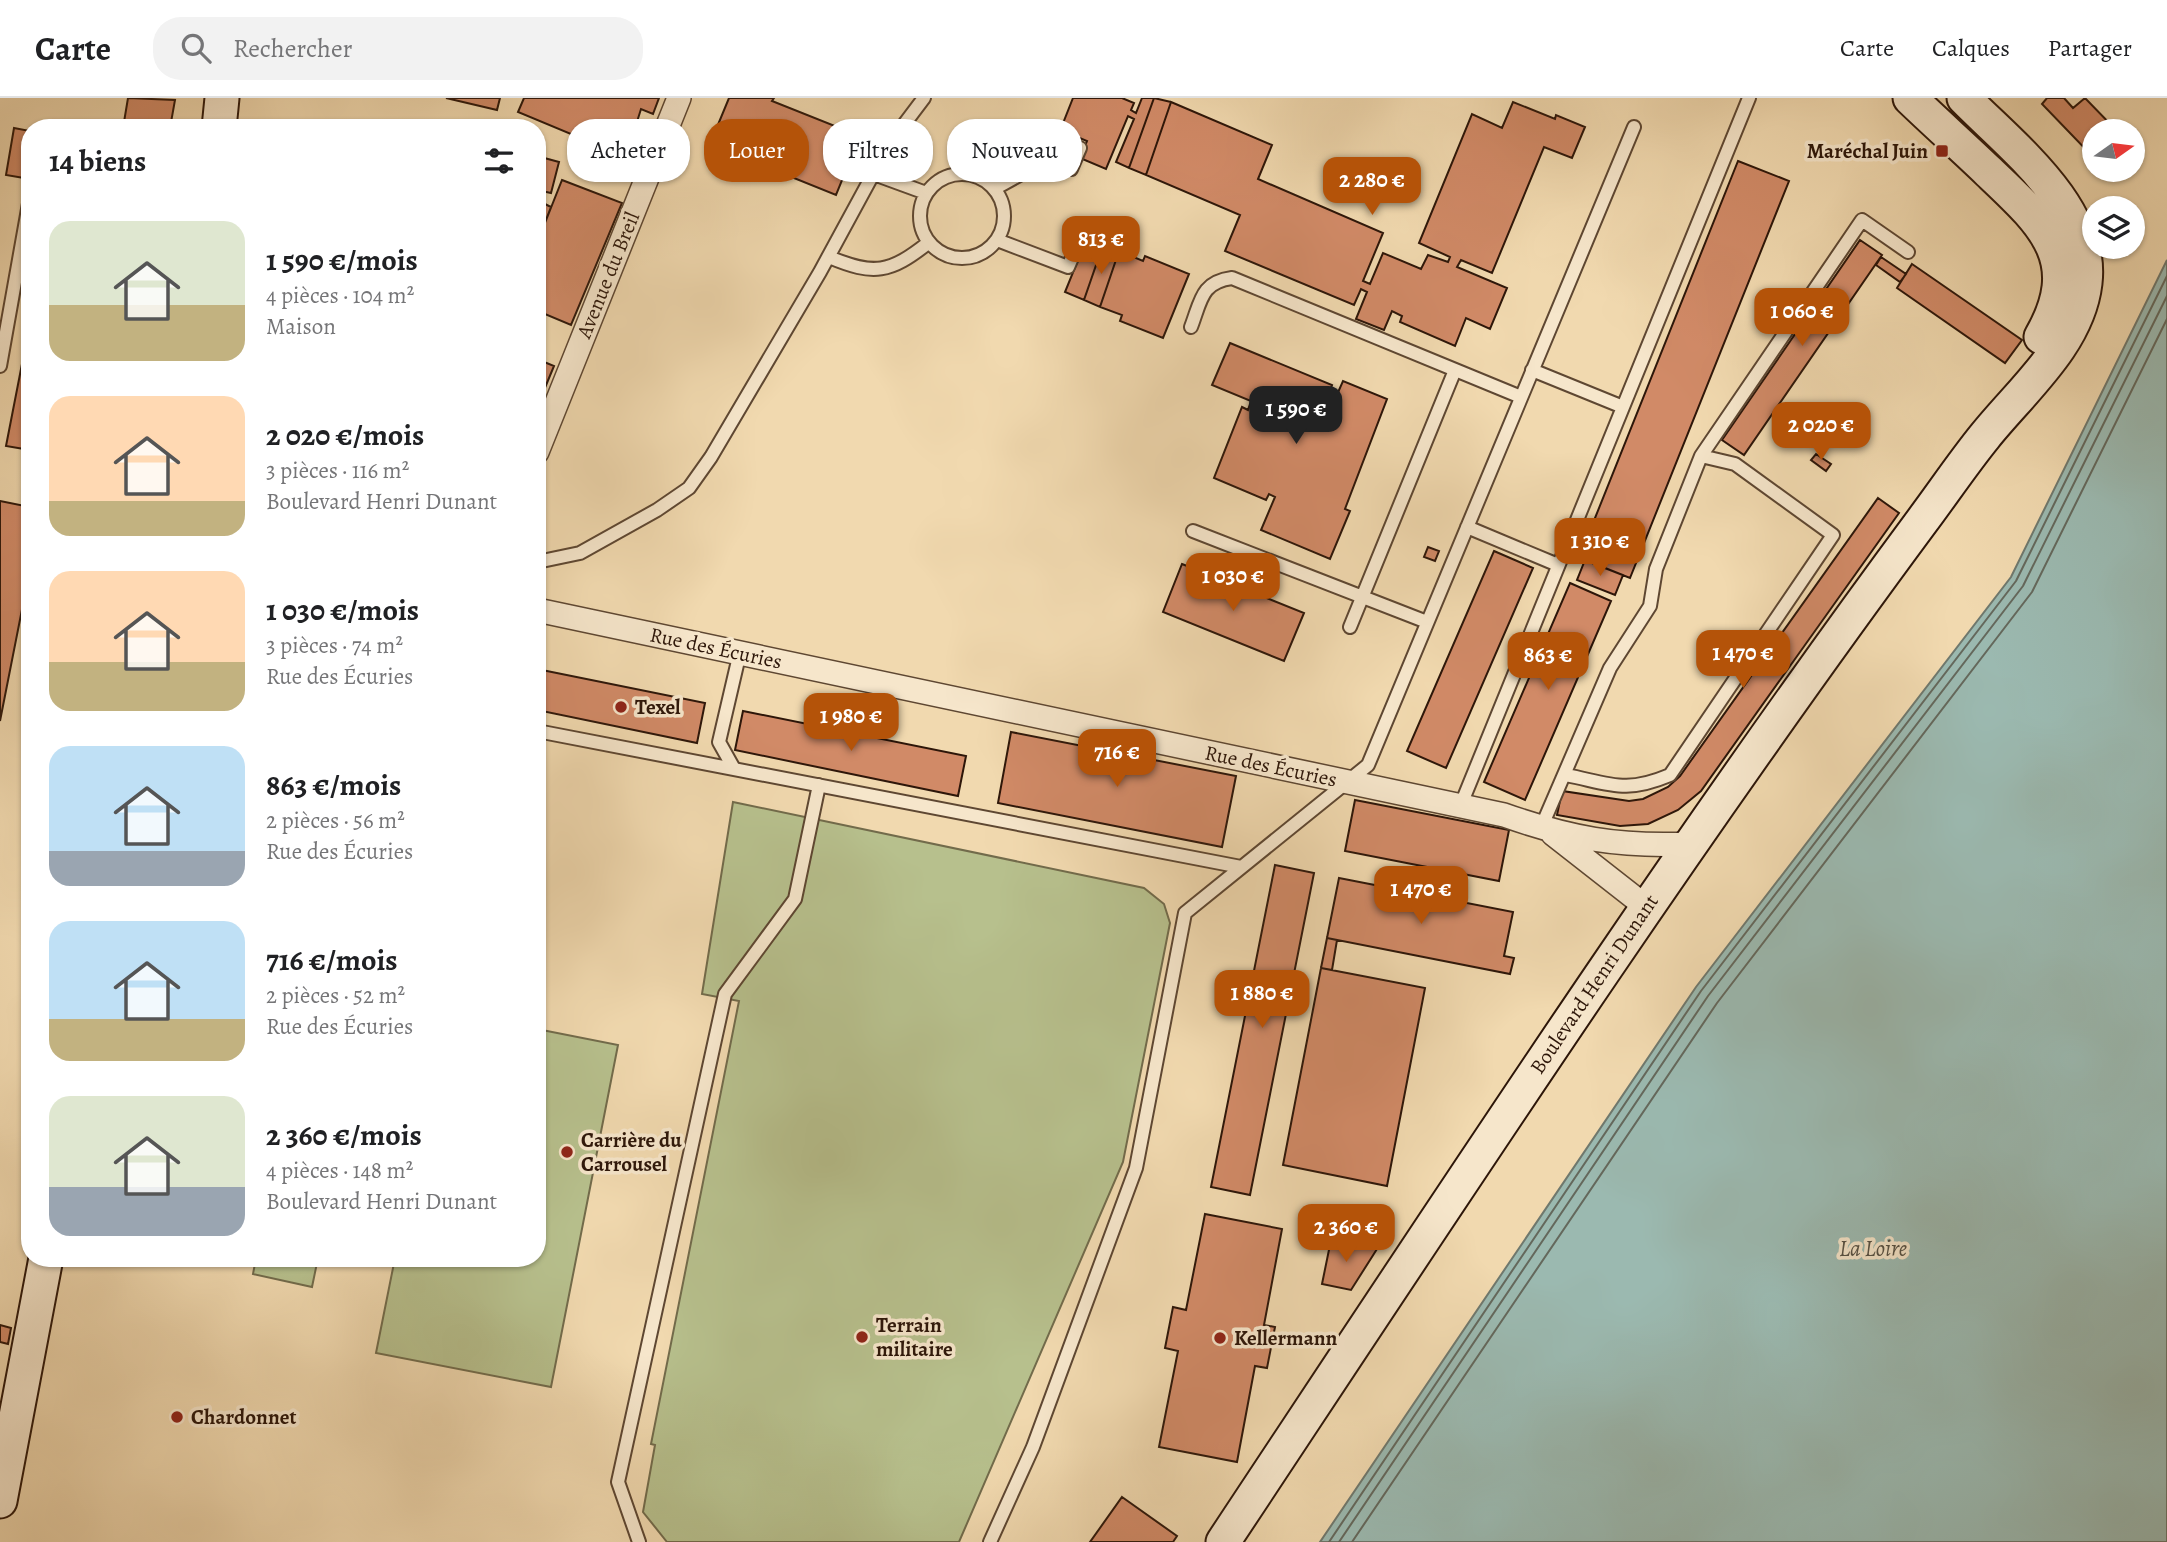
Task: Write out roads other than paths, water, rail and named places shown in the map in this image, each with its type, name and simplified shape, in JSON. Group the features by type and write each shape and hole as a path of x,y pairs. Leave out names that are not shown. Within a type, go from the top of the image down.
{"main road":[{"path":"220,119 222,98"},
{"path":"1910,98 2036,217 2054,244 2059,261 2058,299 2048,326 1982,439"},
{"path":"1964,98 2059,197 2080,236 2085,260 2085,282 2080,306 2065,337 1982,439"},
{"name":"Boulevard Henri Dunant","path":"1223,1542 1645,906 1982,439"},
{"path":"0,1501 44,1267"}],"street":[{"name":"Avenue du Breil","path":"546,430 679,98"},
{"name":"Rue des Écuries","path":"546,612 946,699 1504,815 1545,830 1634,846 1688,844"},
{"name":"Rue des Écuries","path":"1545,830 1645,906"}],"lane":[{"path":"908,119 924,98"},
{"path":"1460,807 1749,98"},
{"path":"990,1542 1033,1447 1136,1168 1185,913 1351,782 1368,765 1634,127"},
{"path":"952,174 981,177 995,189 1004,210 1004,224 997,240 979,256 965,259 939,252 928,243 919,216 926,193 939,180 952,174"},
{"path":"546,560 580,553 657,510 689,488 711,457 870,182"},
{"path":"896,182 926,193"},
{"path":"995,189 1007,182"},
{"path":"1545,830 1610,668 1650,606 1656,569 1701,456 1862,220 1908,251"},
{"path":"997,240 1068,267 1082,235"},
{"path":"828,257 855,268 875,271 909,258 928,243"},
{"path":"0,366 21,248"},
{"path":"1191,327 1207,287 1217,280 1232,278 1521,397"},
{"path":"1350,627 1455,370"},
{"path":"1532,370 1623,407"},
{"path":"1566,775 1627,787 1642,787 1670,775 1833,535 1735,464 1701,456"},
{"path":"1466,527 1558,565"},
{"path":"1193,531 1427,622"},
{"path":"733,767 719,742 740,652"},
{"path":"546,733 1241,867"},
{"path":"639,1542 618,1482 725,994 794,899 819,785"}],"water":[{"name":"La Loire","path":"2167,260 2167,1542 1320,1542 1696,987 2011,577"}],"place":[{"name":"Maréchal Juin","path":"1942,151"},
{"name":"Texel","path":"621,707"},
{"name":"Carrière du Carrousel","path":"567,1152"},
{"name":"Terrain militaire","path":"862,1337"},
{"name":"Kellermann","path":"1220,1338"},
{"name":"Chardonnet","path":"177,1417"}]}
